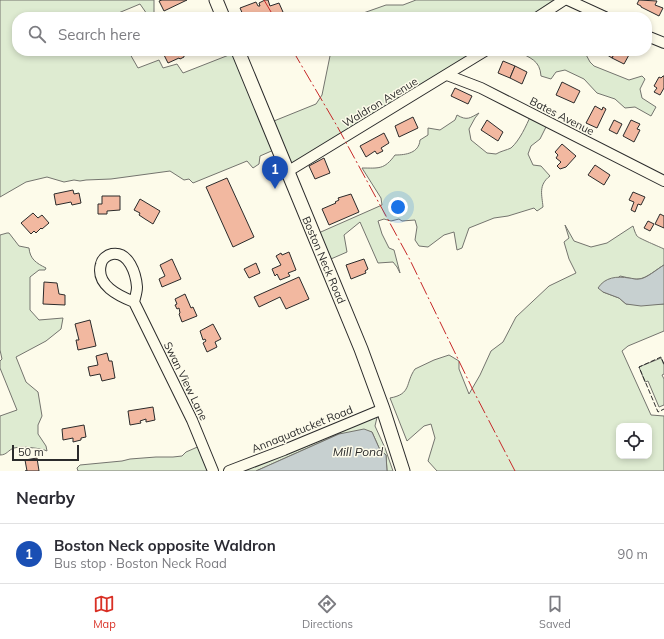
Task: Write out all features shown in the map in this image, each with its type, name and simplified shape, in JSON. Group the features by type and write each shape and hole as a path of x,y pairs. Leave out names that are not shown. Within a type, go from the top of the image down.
{"main road":[{"path":"216,0 221,12"},
{"name":"Boston Neck Road","path":"240,56 361,349 404,471"}],"street":[{"path":"546,12 564,0"},
{"path":"568,0 594,12"},
{"path":"652,38 664,44"},
{"name":"Waldron Avenue","path":"287,172 477,56"},
{"name":"Bates Avenue","path":"447,75 481,88 664,181"},
{"path":"111,254 118,254 130,262 137,288 134,302 119,296 106,286 102,278 101,264 104,258 111,254"},
{"name":"Swan View Lane","path":"134,302 192,420 213,471"},
{"name":"Annaquatucket Road","path":"229,471 383,409"}],"green space":[{"path":"0,0 154,0 154,12 146,12 140,4 121,12 12,12 12,56 131,56 138,68 159,60 163,68 177,64 183,73 226,56 236,56 269,123 316,104 322,95 330,56 475,56 292,168 276,149 260,156 259,164 253,168 247,161 193,183 189,179 184,180 170,171 111,179 74,180 64,182 47,177 26,182 0,197"},
{"path":"416,0 564,0 545,12 366,12 386,5 403,5"},
{"path":"526,56 587,56 594,66 629,80 642,76 645,79 640,89 642,98 656,107 651,116 635,107 625,108 615,99 597,93 584,79 565,70 556,72 551,79 541,76 539,66"},
{"path":"479,113 469,129 471,140 487,153 496,154 511,148 520,137 531,115 547,125 540,139 531,146 528,154 533,165 541,166 550,176 546,179 542,187 543,207 537,211 534,208 508,216 494,218 469,228 462,248 457,250 454,232 444,235 428,247 419,246 415,240 417,227 415,220 402,221 399,219 391,221 384,219 378,221 382,234 389,248 394,250 400,273 393,262 378,263 360,222 344,235 347,252 324,262 314,235 382,205 381,198 362,168 384,166 395,155 407,154 415,150 420,140 428,135 428,128 440,130 455,120 457,115 463,118 468,118"},
{"path":"565,225 574,241 591,247 607,243 633,226 638,237 664,249 664,265 649,275 639,279 620,276 603,292 619,298 626,304 664,304 664,331 628,346 622,351 651,415 664,416 664,471 437,471 428,461 435,438 431,424 424,426 407,441 390,398 402,394 405,391 415,369 449,355 459,361 459,369 469,394 491,351 503,342 516,317 549,286 576,273 569,259 564,242 569,238"},
{"path":"9,233 19,246 29,248 34,260 46,268 45,270 39,270 30,277 30,310 39,320 63,318 61,329 46,341 16,357 26,382 38,392 42,416 38,425 38,434 46,446 47,451 36,448 17,447 0,455 0,416 17,410 0,368 0,361 2,359 0,350 0,235"},
{"path":"661,358 664,365 664,374 662,375 664,379 664,405 659,407 648,381 645,382 639,367"},
{"path":"378,413 375,426 393,471 387,471 386,455 380,450 372,432 339,434 256,471 226,471"},
{"path":"202,445 214,471 78,471 77,468 80,465 130,459 182,456 186,452"}],"water":[{"path":"664,265 664,304 641,306 626,304 619,298 603,292 598,288 608,279 612,278 620,277 642,279"},
{"name":"Mill Pond","path":"364,429 372,432 380,450 386,455 387,471 256,471 339,434"}],"building":[{"path":"187,0 164,11 159,1"},
{"path":"268,0 270,6 279,3 283,12 242,12 240,8 256,2 258,6 260,6 259,3"},
{"path":"639,0 657,1 655,5 663,8 659,16 637,4"},
{"path":"164,56 184,56 180,59 179,58 168,63"},
{"path":"613,56 628,56 624,64 612,58"},
{"path":"503,61 515,66 510,78 498,73"},
{"path":"515,66 527,72 522,84 510,78"},
{"path":"663,76 664,88 660,95 654,92 657,88 654,86 659,77 661,78"},
{"path":"562,82 580,91 574,103 556,95"},
{"path":"455,88 472,96 468,104 451,96"},
{"path":"595,106 602,110 603,107 606,109 597,128 586,123"},
{"path":"413,117 418,128 399,137 395,126"},
{"path":"487,120 503,132 498,141 481,130"},
{"path":"614,120 622,124 617,134 609,130"},
{"path":"631,120 640,124 637,129 640,130 634,142 623,136"},
{"path":"384,133 389,143 381,148 383,151 377,154 375,151 366,157 360,146"},
{"path":"562,144 576,156 566,167 560,169 557,166 561,162 556,158 558,155 555,152"},
{"path":"324,158 330,173 315,179 309,166"},
{"path":"595,165 610,175 604,185 588,175"},
{"path":"227,178 254,237 233,247 206,187"},
{"path":"73,190 74,194 79,193 81,203 72,205 71,202 56,205 54,194"},
{"path":"633,192 645,197 641,205 638,204 635,212 631,210 634,202 629,200"},
{"path":"351,194 359,212 329,225 322,209 336,203 335,202 339,200 338,198"},
{"path":"102,196 120,196 120,210 107,211 107,214 98,214 98,204 102,204"},
{"path":"140,199 160,211 153,224 134,210"},
{"path":"33,213 38,218 42,215 49,223 36,233 34,231 31,234 21,223"},
{"path":"660,214 664,216 664,228 655,224"},
{"path":"648,221 654,224 650,231 644,228"},
{"path":"289,252 296,270 288,273 290,276 280,280 277,274 275,276 272,269 281,265 276,256 281,253 282,255"},
{"path":"172,259 181,279 162,287 159,279 165,276 160,265"},
{"path":"364,259 368,269 365,271 366,273 351,279 346,265"},
{"path":"256,263 260,273 249,278 244,269"},
{"path":"299,277 309,299 286,309 280,297 259,307 254,297"},
{"path":"44,282 57,283 59,294 65,295 65,305 43,304"},
{"path":"185,294 191,308 193,307 197,316 182,322 179,314 179,308 177,309 175,305 177,304 175,299"},
{"path":"90,320 96,346 78,350 76,340 79,340 75,324"},
{"path":"213,324 221,339 215,342 217,347 207,352 203,343 206,341 205,339 203,340 200,331"},
{"path":"107,353 109,361 112,361 115,378 102,381 100,374 90,376 88,367 98,365 96,356"},
{"path":"153,407 155,420 146,422 146,419 140,421 141,423 130,425 128,411"},
{"path":"84,425 86,437 73,442 73,438 63,440 62,429"},
{"path":"37,458 39,471 27,471 25,460"}],"fence":[{"path":"664,364 661,357 639,367 658,412 664,409"}],"power":[{"path":"264,0 271,12"},
{"path":"296,56 337,126 410,260 473,390 515,471"}],"place":[{"name":"Boston Neck opposite Waldron","path":"275,189"}]}
